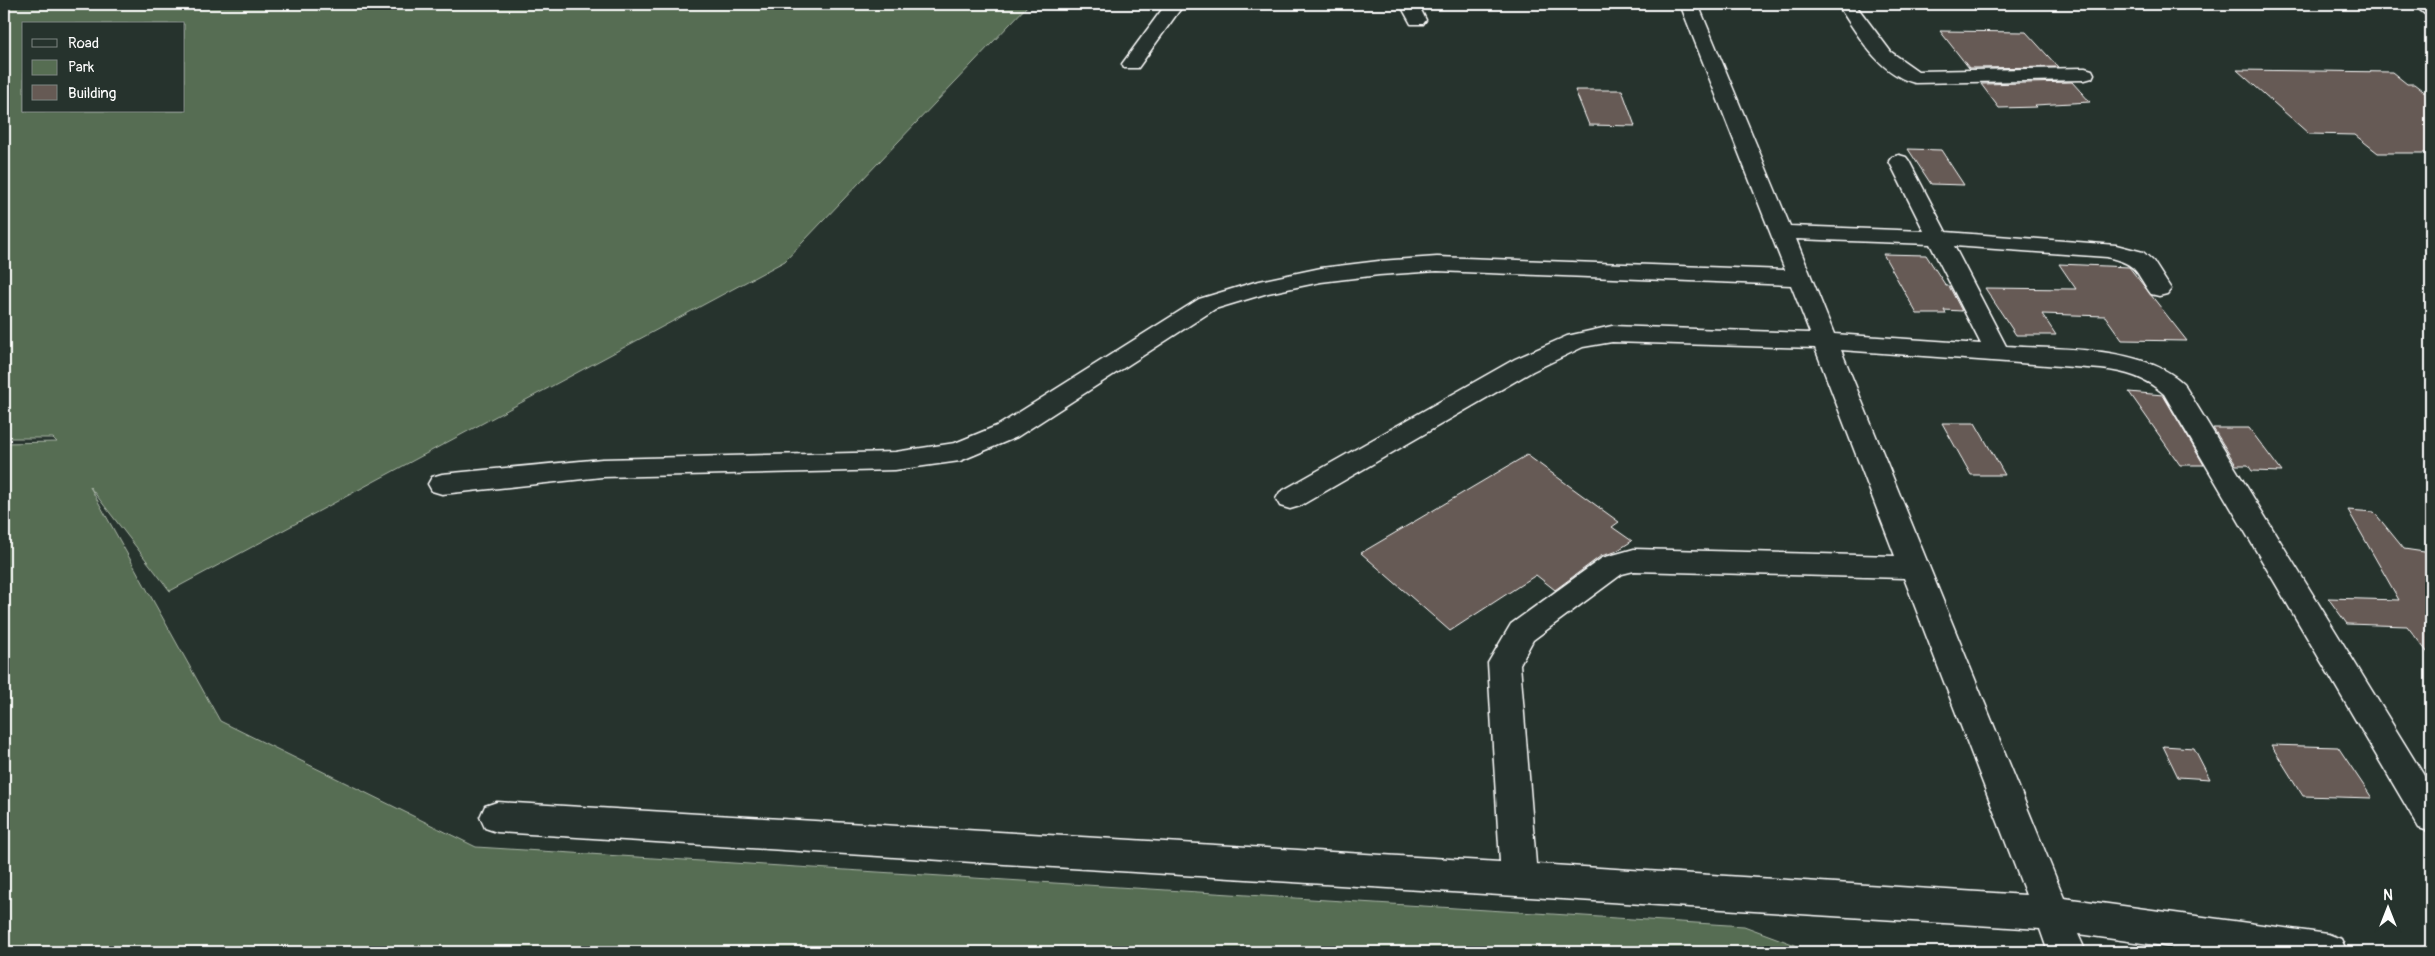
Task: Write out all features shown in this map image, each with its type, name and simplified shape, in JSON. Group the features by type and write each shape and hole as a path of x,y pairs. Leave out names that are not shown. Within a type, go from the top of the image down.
{"street":[{"path":"1131,64 1175,4"},
{"path":"1689,4 1800,278 2067,952"},
{"path":"1846,4 1890,62 1902,72 1915,77 2085,74"},
{"path":"2422,4 2431,10"},
{"path":"1898,161 1998,354"},
{"path":"1781,232 1939,238 2124,253 2136,257 2145,266 2159,289"},
{"path":"442,484 602,468 895,461 960,452 1008,431 1207,304 1240,292 1293,280 1368,268 1437,264 1800,278"},
{"path":"1290,499 1524,365 1576,341 1612,334 1825,341 2101,361 2138,367 2163,377 2174,389 2431,817"},
{"path":"1519,879 1504,663 1522,632 1612,566 1634,560 1914,566"},
{"path":"497,817 2052,913 2328,952"}],"green space":[{"path":"4,4 1029,4 785,261 170,591 90,487 220,721 476,847 1744,926 1814,952 4,952 4,443 57,442 53,438 4,438"}],"building":[{"path":"1940,31 2026,32 2058,67 1969,68"},
{"path":"2237,70 2392,72 2407,84 2414,84 2431,97 2431,153 2378,153 2355,135 2309,134"},
{"path":"2072,82 2090,102 2035,105 2037,107 1999,108 1981,84"},
{"path":"1575,90 1622,90 1635,126 1589,125"},
{"path":"1908,149 1941,150 1964,185 1931,184"},
{"path":"1883,254 1926,255 1946,286 1949,286 1962,311 1944,310 1946,314 1917,314"},
{"path":"2059,264 2129,267 2187,341 2122,340 2105,316 2042,314 2056,335 2016,335 1985,288 2076,289"},
{"path":"2129,392 2163,395 2204,465 2180,465"},
{"path":"1942,423 1975,423 2005,475 1971,475"},
{"path":"2213,428 2249,428 2282,472 2252,471 2248,465 2236,465"},
{"path":"1527,455 1619,522 1612,527 1632,541 1615,552 1601,556 1555,590 1536,575 1450,631 1361,553"},
{"path":"2348,510 2374,512 2404,549 2431,553 2431,657 2407,626 2347,624 2328,598 2399,600"},
{"path":"2271,745 2338,747 2372,798 2303,796"},
{"path":"2163,746 2194,748 2210,779 2178,777"}]}
